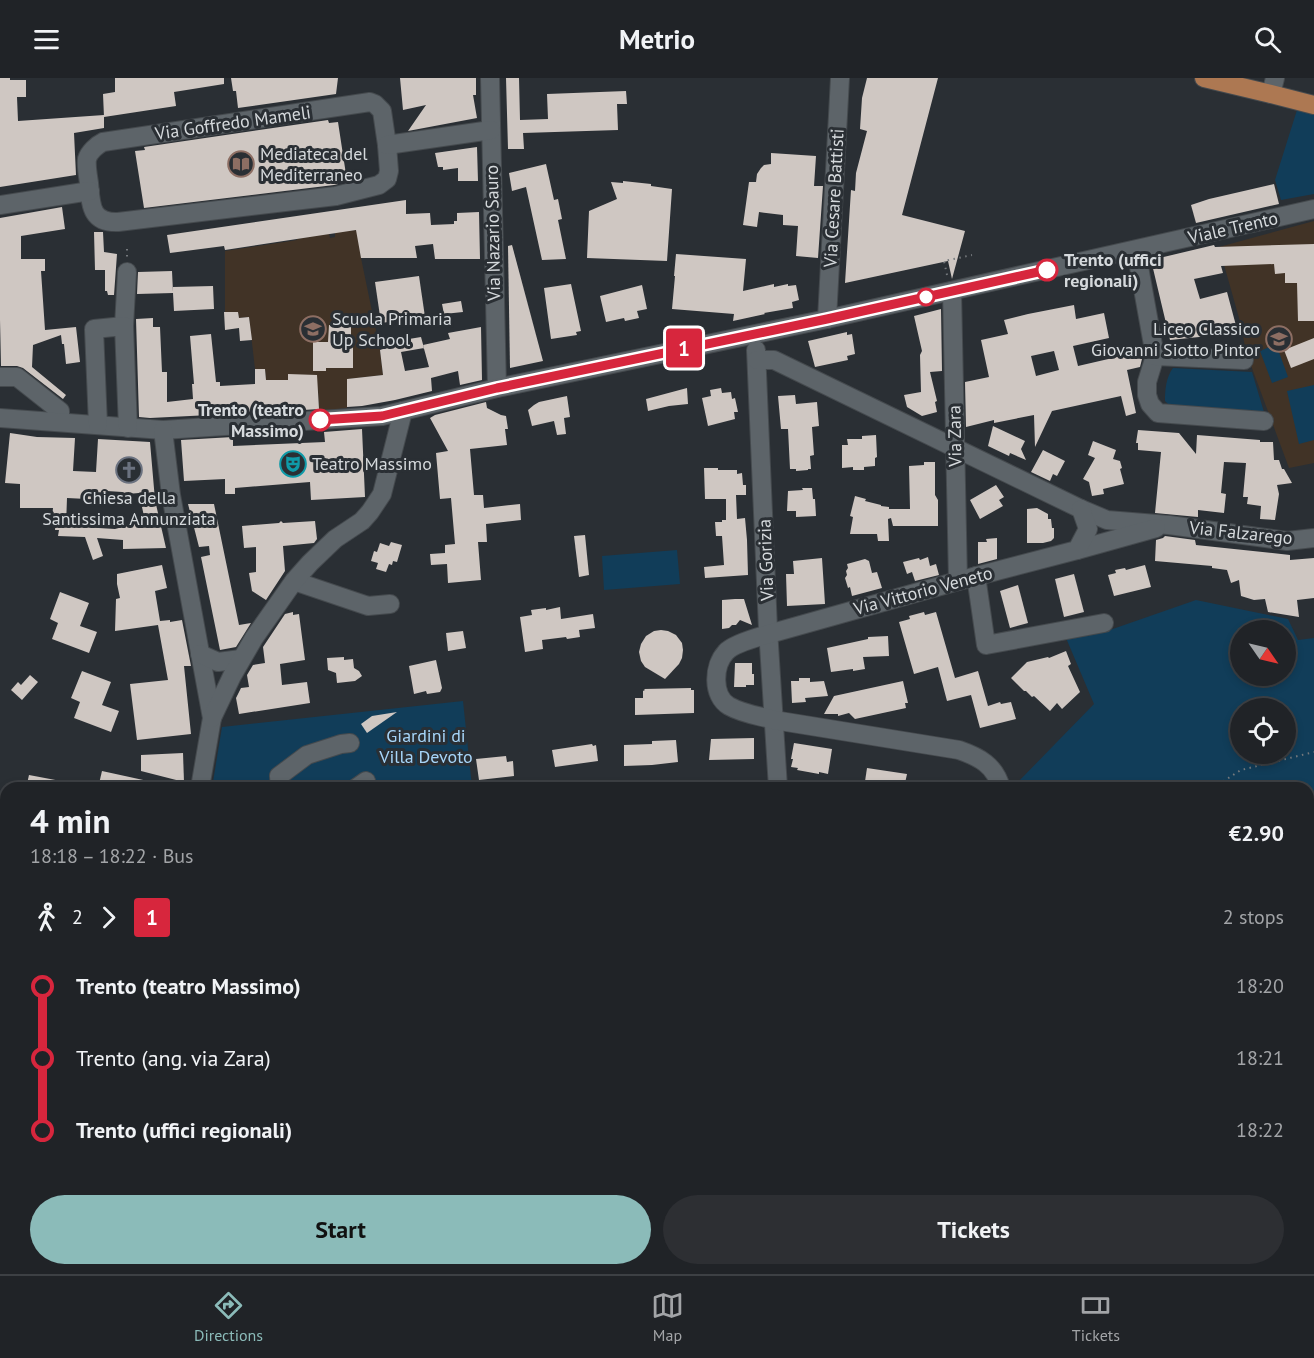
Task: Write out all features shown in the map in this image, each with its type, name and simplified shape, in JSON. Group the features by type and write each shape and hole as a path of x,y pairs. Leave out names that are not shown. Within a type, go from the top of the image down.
{"main road":[{"path":"1204,78 1273,86 1314,105"}],"street":[{"name":"Via Nazario Sauro","path":"490,78 497,388"},
{"name":"Via Cesare Battisti","path":"827,319 840,78"},
{"name":"Via Goffredo Mameli","path":"370,102 382,111 389,171 387,179 380,185 336,196 107,222 98,218 92,208 90,191 87,161 93,150 103,142 370,102"},
{"path":"387,145 491,130"},
{"path":"0,205 90,191"},
{"name":"Viale Trento","path":"0,418 163,430 382,416 497,388 827,319 949,283 1136,249 1314,209"},
{"path":"1136,249 1155,356 1147,382 1150,404 1158,413 1264,421"},
{"path":"127,264 124,326 128,428"},
{"name":"Via Zara","path":"949,283 958,581"},
{"path":"98,425 94,329 124,326"},
{"name":"Via Gorizia","path":"755,333 778,782"},
{"path":"1155,356 1244,360"},
{"path":"758,360 774,360 1081,509 1088,529 1077,550"},
{"path":"0,377 17,377 60,411 60,422"},
{"path":"201,782 212,718 241,659 294,581 335,539 370,513 382,494 403,411"},
{"path":"163,430 171,495 212,718"},
{"name":"Via Falzarego","path":"1081,509 1107,520 1169,525 1287,541 1314,538"},
{"name":"Via Falzarego","path":"1077,550 1169,525"},
{"name":"Via Vittorio Veneto","path":"999,782 989,765 976,756 959,750 774,720 728,706 719,696 716,681 719,665 726,652 769,634 1077,550"},
{"path":"976,576 986,645 1104,623"},
{"path":"294,581 368,606 390,604"},
{"path":"200,654 218,662 241,659"},
{"path":"206,684 226,687"},
{"path":"280,782 279,776 307,755 350,743"}],"path":[{"path":"127,249 127,264"},
{"path":"949,283 944,261 972,255"},
{"path":"1222,782 1241,770 1314,752"}],"shaded area":[{"name":"Liceo Classico Giovanni Siotto Pintor","path":"1314,221 1314,463 1289,468 1246,352 1241,325 1219,247"},
{"name":"Scuola Primaria Up School","path":"357,230 383,375 348,379 347,408 319,411 318,389 288,386 282,380 266,380 265,369 255,369 249,317 239,318 238,312 225,312 225,251 329,233 330,238 335,237 335,232"}],"green space":[{"path":"1297,110 1314,115 1314,194 1281,200 1275,180"},
{"path":"1276,344 1288,377 1272,383 1260,351"},
{"path":"1173,368 1252,372 1264,412 1177,408 1169,405 1165,401 1166,388"},
{"path":"1314,385 1314,440 1299,444 1287,391"},
{"path":"677,550 680,584 604,590 602,556"},
{"path":"1196,600 1288,619 1230,620 1230,686 1296,686 1296,636 1298,640 1314,638 1314,782 1018,782 1094,704 1066,638 1107,631"},
{"name":"Giardini di Villa Devoto","path":"463,701 471,782 213,782 222,727"}],"building":[{"path":"0,78 26,80 26,97 17,97 18,121 104,115 104,128 74,133 76,175 0,187"},
{"path":"115,78 224,78 224,84 174,92 176,106 104,117 103,94 115,92"},
{"path":"231,78 338,78 336,94 238,108 236,91 233,91"},
{"path":"400,78 476,78 476,95 473,95 477,118 408,131 426,105 403,110"},
{"path":"506,78 519,78 520,120 548,119 547,94 626,91 627,104 617,104 618,130 523,133 524,149 508,149"},
{"path":"867,78 938,78 902,215 965,231 952,279 948,261 845,283 851,190 855,191 856,173 867,131 860,129 862,98"},
{"name":"Mediateca del Mediterraneo","path":"328,120 329,123 338,122 347,181 337,182 338,184 334,185 144,208 135,151 145,150 144,147"},
{"path":"477,147 478,181 458,181 458,168 443,170 443,167 438,167 435,153"},
{"path":"771,153 816,156 814,186 823,186 818,258 796,256 798,226 783,225 783,215 759,212 757,227 743,225 749,182 756,182 761,168 771,164"},
{"path":"546,164 554,200 558,199 562,219 558,220 566,259 542,260 526,187 512,191 509,173"},
{"path":"623,181 672,189 667,261 587,258 589,211 617,199 611,182 623,183"},
{"path":"1274,184 1279,204 1196,223 1191,205"},
{"path":"406,200 406,214 430,213 431,225 454,224 454,221 457,221 457,213 479,212 480,259 435,259 433,244 415,246 417,258 361,258 356,230 225,250 224,246 170,253 167,235"},
{"path":"62,207 65,229 21,236 21,259 45,259 45,271 41,271 45,330 76,327 80,362 66,364 61,335 33,345 32,367 66,395 63,399 23,368 1,366 0,320 0,218"},
{"path":"94,232 103,232 104,252 117,254 114,295 108,295 105,291 105,270 95,270"},
{"path":"1314,244 1314,321 1298,321 1297,283 1285,283 1285,273 1275,274 1274,264 1221,266 1223,273 1194,279 1200,299 1227,292 1238,333 1170,340 1151,260 1214,245 1215,247"},
{"path":"512,245 543,361 510,368 508,246"},
{"path":"676,254 746,259 743,291 774,284 774,287 796,285 799,300 792,302 793,308 733,321 734,314 672,309"},
{"path":"172,271 173,292 173,287 213,286 214,309 174,311 173,293 137,294 138,272"},
{"path":"419,276 425,317 381,323 375,282"},
{"path":"571,284 581,331 576,332 577,335 551,339 544,288"},
{"path":"642,285 647,309 637,311 639,318 625,321 624,318 606,322 600,296"},
{"path":"461,301 463,312 444,314 442,304"},
{"path":"1074,305 1076,319 1104,313 1109,338 1073,346 1078,366 1143,351 1140,367 1127,370 1136,413 1126,416 1121,396 1052,411 1035,447 1034,415 994,423 994,420 966,427 965,382 989,377 981,340 1008,334 1004,320","holes":["1054,351 1059,370 1036,376 1031,356"]},
{"path":"941,309 942,371 930,372 937,401 935,402 937,412 922,416 907,407 904,395 921,392 920,355 922,351 914,316"},
{"path":"224,312 238,312 239,318 249,317 252,340 240,341 239,328 225,330"},
{"path":"153,318 153,327 160,327 162,372 167,372 167,402 193,399 190,336 211,334 216,382 220,382 220,386 255,384 255,369 265,369 266,380 288,380 288,374 317,375 319,409 139,417 136,319"},
{"path":"329,325 351,325 353,368 326,368 326,371 313,371 313,342 328,342"},
{"path":"481,327 482,380 460,385 458,371 431,378 432,391 395,400 347,407 347,379 383,375 380,350 398,344 397,341 421,337 423,345 450,339 448,333","holes":["424,348 429,367 405,371 401,352"]},
{"path":"847,332 847,335 852,334 855,354 847,356 848,360 815,367 808,341"},
{"path":"1314,338 1314,359 1291,368 1284,350"},
{"path":"687,388 688,404 648,411 646,399"},
{"path":"721,388 722,393 731,392 738,412 734,412 735,419 708,426 702,398 711,396 710,390"},
{"path":"795,395 796,404 817,402 819,426 812,427 814,455 810,456 811,469 808,470 790,469 788,429 781,429 778,396"},
{"path":"567,396 570,417 564,418 566,434 557,435 554,421 532,426 528,410 539,402"},
{"path":"486,402 487,408 506,416 507,445 470,449 474,495 483,495 484,508 520,504 521,520 486,524 487,542 478,542 481,580 448,583 447,564 431,565 430,554 445,553 445,545 455,544 451,498 440,499 436,453 448,451 430,418"},
{"path":"993,426 1025,441 1021,449 1026,460 1010,453 1009,456 988,446"},
{"name":"Teatro Massimo","path":"362,429 365,497 311,500 310,482 235,488 235,494 225,494 225,479 184,481 181,440 233,437 233,446 325,442 324,432"},
{"path":"1138,430 1179,433 1196,454 1197,435 1273,442 1274,460 1279,460 1282,469 1292,483 1277,485 1279,494 1275,520 1260,519 1261,506 1247,504 1248,497 1243,497 1246,463 1224,462 1221,493 1226,494 1224,513 1198,510 1198,517 1155,513 1161,452 1138,450 1138,443 1136,443"},
{"path":"10,433 37,437 75,438 73,471 96,472 98,439 150,442 155,500 166,548 123,549 123,540 97,538 103,556 93,560 85,537 58,536 59,530 55,530 56,518 52,518 53,508 20,508 20,484 5,483","holes":["107,491 139,493 145,521 115,529 66,526 67,498 107,500"]},
{"path":"876,435 875,466 864,467 864,470 853,470 853,467 842,468 842,445 848,445 847,439 862,439 862,436"},
{"path":"1093,441 1116,450 1113,459 1120,461 1124,484 1103,489 1104,494 1092,496 1089,482 1083,479 1095,458 1088,455"},
{"path":"1043,450 1065,461 1057,476 1053,474 1050,481 1031,472"},
{"path":"924,462 935,462 938,526 893,526 891,518 888,519 889,541 878,541 877,534 850,534 853,517 850,516 855,496 889,507 889,509 910,509 909,466 924,465"},
{"path":"704,468 737,470 737,474 742,473 746,495 736,495 737,519 745,518 748,575 705,578 704,567 724,565 722,536 716,536 715,522 726,520 726,499 705,499"},
{"path":"996,485 1004,497 999,500 1003,506 980,519 970,500"},
{"path":"802,488 812,488 816,516 796,517 796,511 787,511 788,491 803,490"},
{"path":"188,504 214,504 239,625 251,623 236,647 220,650 201,557 210,555 209,546 199,547"},
{"path":"1037,508 1048,514 1048,519 1051,519 1054,538 1043,543 1027,543 1027,509"},
{"path":"281,521 283,523 315,521 317,539 314,543 283,546 285,571 266,600 252,591 249,573 256,572 256,547 244,548 242,526"},
{"path":"585,535 589,575 579,577 574,536"},
{"path":"1165,536 1195,540 1196,545 1290,555 1290,560 1314,558 1314,598 1297,600 1299,617 1268,612 1265,599 1254,600 1241,596 1239,580 1231,583 1227,570 1212,568 1212,566 1155,561 1156,540"},
{"path":"997,538 997,559 978,564 978,542 987,542 986,539"},
{"path":"391,542 402,545 397,562 393,561 392,565 389,564 386,572 376,569 378,563 371,561 374,551 377,552 380,543 389,546"},
{"path":"928,557 930,566 936,564 939,575 915,581 912,572 907,574 903,562"},
{"path":"822,558 825,604 787,606 786,574 794,574 793,561"},
{"path":"865,559 869,561 872,573 877,572 882,588 852,596 845,578 847,564"},
{"path":"162,565 167,588 155,591 160,621 182,620 191,666 184,666 191,734 137,740 130,684 168,680 158,625 115,631 116,599 120,598 117,574"},
{"path":"1145,565 1151,587 1114,596 1108,575 1116,573 1115,570 1125,568 1126,570"},
{"path":"1074,574 1084,612 1064,617 1055,579"},
{"path":"1018,585 1028,623 1010,628 1000,591"},
{"path":"60,592 89,603 80,626 97,632 89,653 52,639 58,623 50,619"},
{"path":"744,599 752,625 740,620 736,625 722,629 722,600"},
{"path":"560,607 561,619 593,614 595,628 579,630 580,637 542,640 543,649 525,652 520,617 532,615 531,610"},
{"path":"293,612 293,615 299,614 305,660 280,664 282,685 307,682 310,703 239,714 236,698 241,688 249,687 247,675 253,665 265,663 263,647 285,614"},
{"path":"924,612 925,615 936,612 955,678 978,671 988,706 1000,702 1001,704 1011,702 1016,719 980,728 971,695 947,701 938,667 914,674 899,622 910,619 909,616"},
{"path":"661,630 676,635 682,643 683,650 679,664 665,679 645,667 639,652 646,636"},
{"path":"463,631 466,648 448,651 446,633"},
{"path":"888,636 889,656 863,657 865,669 831,672 827,648 868,639 868,637"},
{"path":"1066,651 1071,664 1068,666 1080,692 1062,709 1057,703 1050,711 1011,678 1027,662 1049,658"},
{"path":"344,657 344,660 353,659 354,668 362,676 355,681 337,683 336,673 328,670 327,658"},
{"path":"436,660 442,688 440,692 427,694 426,691 414,694 409,666"},
{"path":"735,663 752,663 754,685 734,687"},
{"path":"82,671 111,682 102,705 119,711 111,732 74,718 80,702 71,698"},
{"path":"30,675 38,682 22,700 11,690 18,682 21,685"},
{"path":"799,678 810,678 810,682 824,681 828,696 805,698 806,702 792,703 791,681 799,681"},
{"path":"903,681 908,703 905,703 906,708 855,719 849,713 838,716 838,714 824,714 834,696"},
{"path":"691,688 694,690 694,713 635,715 635,698 643,698 644,689"},
{"path":"397,712 367,733 361,724 372,716"},
{"path":"754,738 754,759 709,760 711,739"},
{"path":"676,740 678,762 624,766 624,745"},
{"path":"794,743 832,749 828,774 797,770 798,768 791,767"},
{"path":"596,745 598,761 555,767 552,750"},
{"path":"183,753 184,782 141,771 141,755"},
{"path":"506,756 507,762 513,761 514,776 479,780 476,759"},
{"path":"867,768 907,774 905,782 865,782"},
{"path":"102,771 152,782 99,782"},
{"path":"29,775 66,782 27,782"}],"bus line":[{"name":"1","path":"320,420 382,416 497,388 1047,270"}],"place":[{"name":"Mediateca del Mediterraneo","path":"241,164"},
{"name":"Trento (uffici regionali)","path":"1047,270"},
{"name":"Scuola Primaria Up School","path":"313,329"},
{"name":"Liceo Classico Giovanni Siotto Pintor","path":"1279,339"},
{"name":"Trento (teatro Massimo)","path":"320,420"},
{"name":"Teatro Massimo","path":"293,464"},
{"name":"Chiesa della Santissima Annunziata","path":"129,470"}]}
